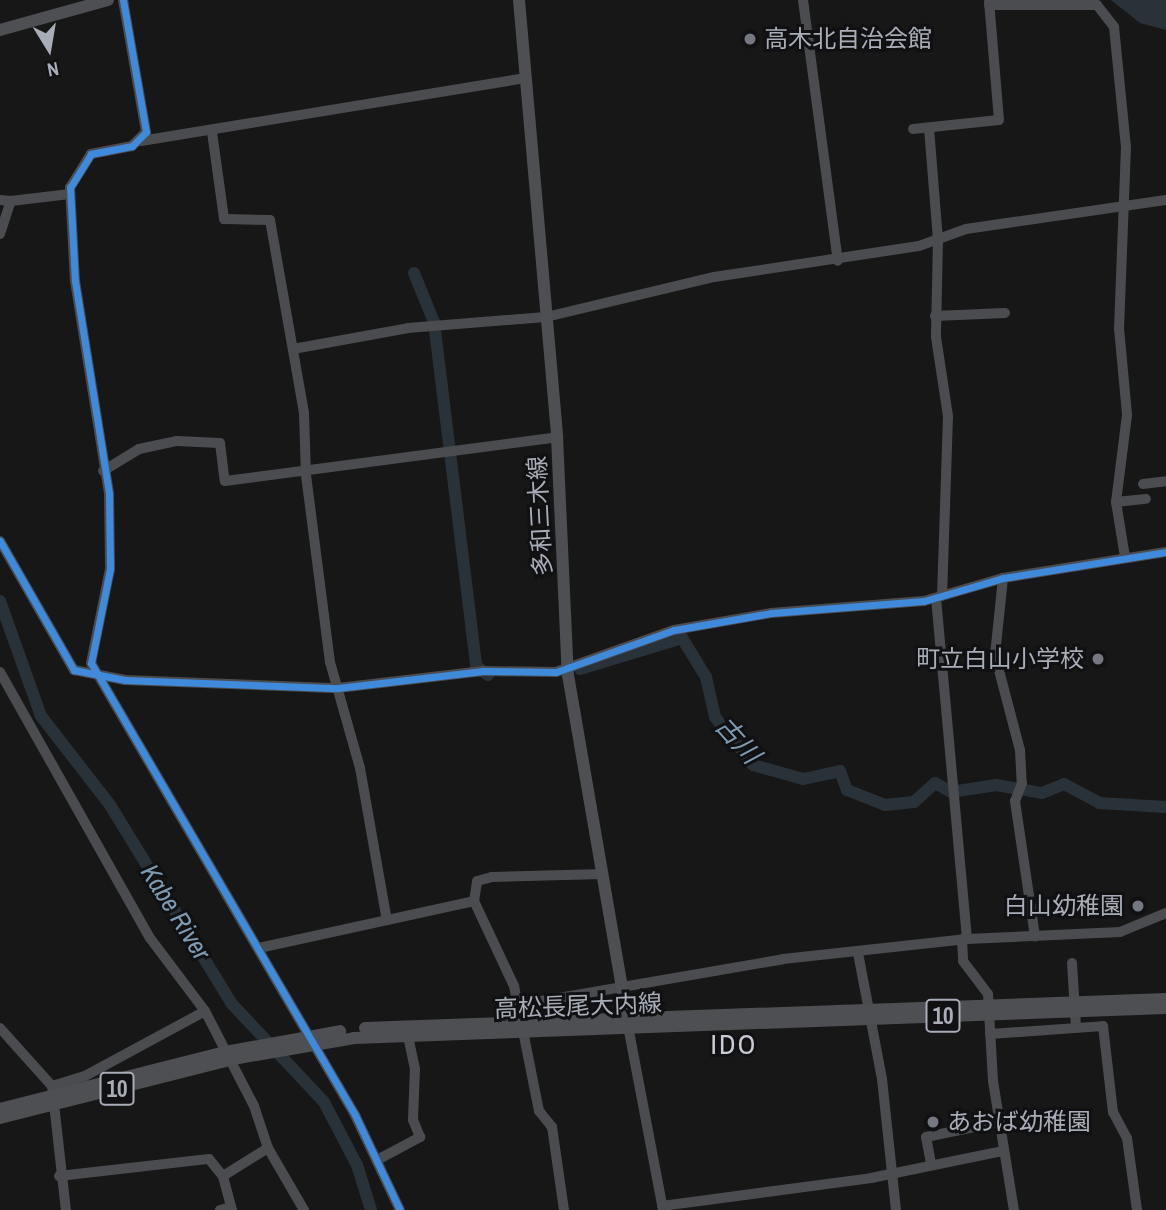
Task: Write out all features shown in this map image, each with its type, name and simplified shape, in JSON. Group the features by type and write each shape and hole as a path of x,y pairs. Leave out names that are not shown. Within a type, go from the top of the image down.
{"main road":[{"path":"0,30 108,0"},
{"name":"多和三木線","path":"519,0 556,437 567,668 627,1020"},
{"name":"高松長尾大内線","path":"1074,1007 1166,999"},
{"name":"高松長尾大内線","path":"868,1014 962,1007 986,1009"},
{"name":"高松長尾大内線","path":"0,1109 305,1040 470,1022 522,1024 627,1020 669,1015 868,1014 1074,1007 1166,1008"},
{"name":"高松長尾大内線","path":"0,1118 53,1096"}],"street":[{"path":"123,0 142,92 141,141"},
{"path":"803,0 838,261"},
{"path":"913,128 999,120 989,3 1087,4 1110,16 1126,147 1120,208 1127,415 1116,502 1125,557"},
{"path":"400,1210 379,1159 305,1040 259,948 94,676 89,650 110,569 103,471 75,281 70,194 75,172 91,154 141,141 212,132 525,78"},
{"path":"929,128 938,239 935,316 948,416 939,597 965,939 963,961 984,981 999,1122 1014,1210"},
{"path":"212,132 224,219 270,220 293,349 305,467 338,688 386,916"},
{"path":"0,200 70,194"},
{"path":"293,349 435,326 546,317 714,277 838,261 938,239 966,229 1166,200"},
{"path":"0,234 12,201"},
{"path":"935,316 1005,313"},
{"path":"103,471 139,449 177,440 220,443 225,481 305,467 556,437"},
{"path":"1143,484 1166,481"},
{"path":"1116,502 1146,499"},
{"path":"0,541 65,662 94,676 338,688 479,672 567,668 674,630 939,597 1003,578 1166,552"},
{"path":"1003,578 995,655 1020,750 1021,787 1015,801 1035,937"},
{"path":"1,671 149,938 205,1011 229,1056 268,1148 304,1210"},
{"path":"564,1210 551,1127 539,1111 518,1005 474,901 477,881 492,877 603,874"},
{"path":"259,948 386,916 474,901"},
{"path":"518,1005 622,990 783,959 858,953 965,939 1120,932 1166,913"},
{"path":"858,953 896,1210"},
{"path":"1072,963 1076,1026"},
{"path":"53,1096 205,1011"},
{"path":"627,1020 663,1208 891,1172 1003,1151"},
{"path":"990,1034 1103,1026 1113,1112 1127,1138 1137,1210"},
{"path":"0,1028 53,1096 60,1176 66,1210"},
{"path":"379,1159 420,1137 413,1120 415,1069 407,1029"},
{"path":"931,1163 926,1137 999,1122"},
{"path":"223,1176 268,1148"},
{"path":"60,1176 209,1159 223,1176 227,1209"}],"shaded area":[{"path":"1111,0 1166,0 1166,30 1140,23"}],"waterway":[{"name":"古川","path":"414,273 434,322 476,666 488,675"},
{"name":"Kabe River","path":"0,601 41,716 110,805 232,1004 324,1102 357,1165 371,1210"},
{"name":"古川","path":"580,669 682,638 706,677 715,717 753,765 803,779 840,771 847,790 885,805 914,802 935,783 951,792 996,785 1042,793 1064,784 1099,803 1166,807"}],"cycle path":[{"path":"123,0 146,132 132,146 91,154 70,187 75,281 109,494 110,569 91,663 355,1115 400,1210"},
{"path":"0,541 74,670 125,680 338,688 483,671 556,672 674,630 771,613 924,601 1003,578 1166,552"}],"place":[{"name":"高木北自治会館","path":"750,39"},
{"name":"町立白山小学校","path":"1098,659"},
{"name":"白山幼稚園","path":"1138,906"},
{"name":"あおば幼稚園","path":"933,1122"}],"district":[{"name":"IDO","path":"734,1044"}]}
